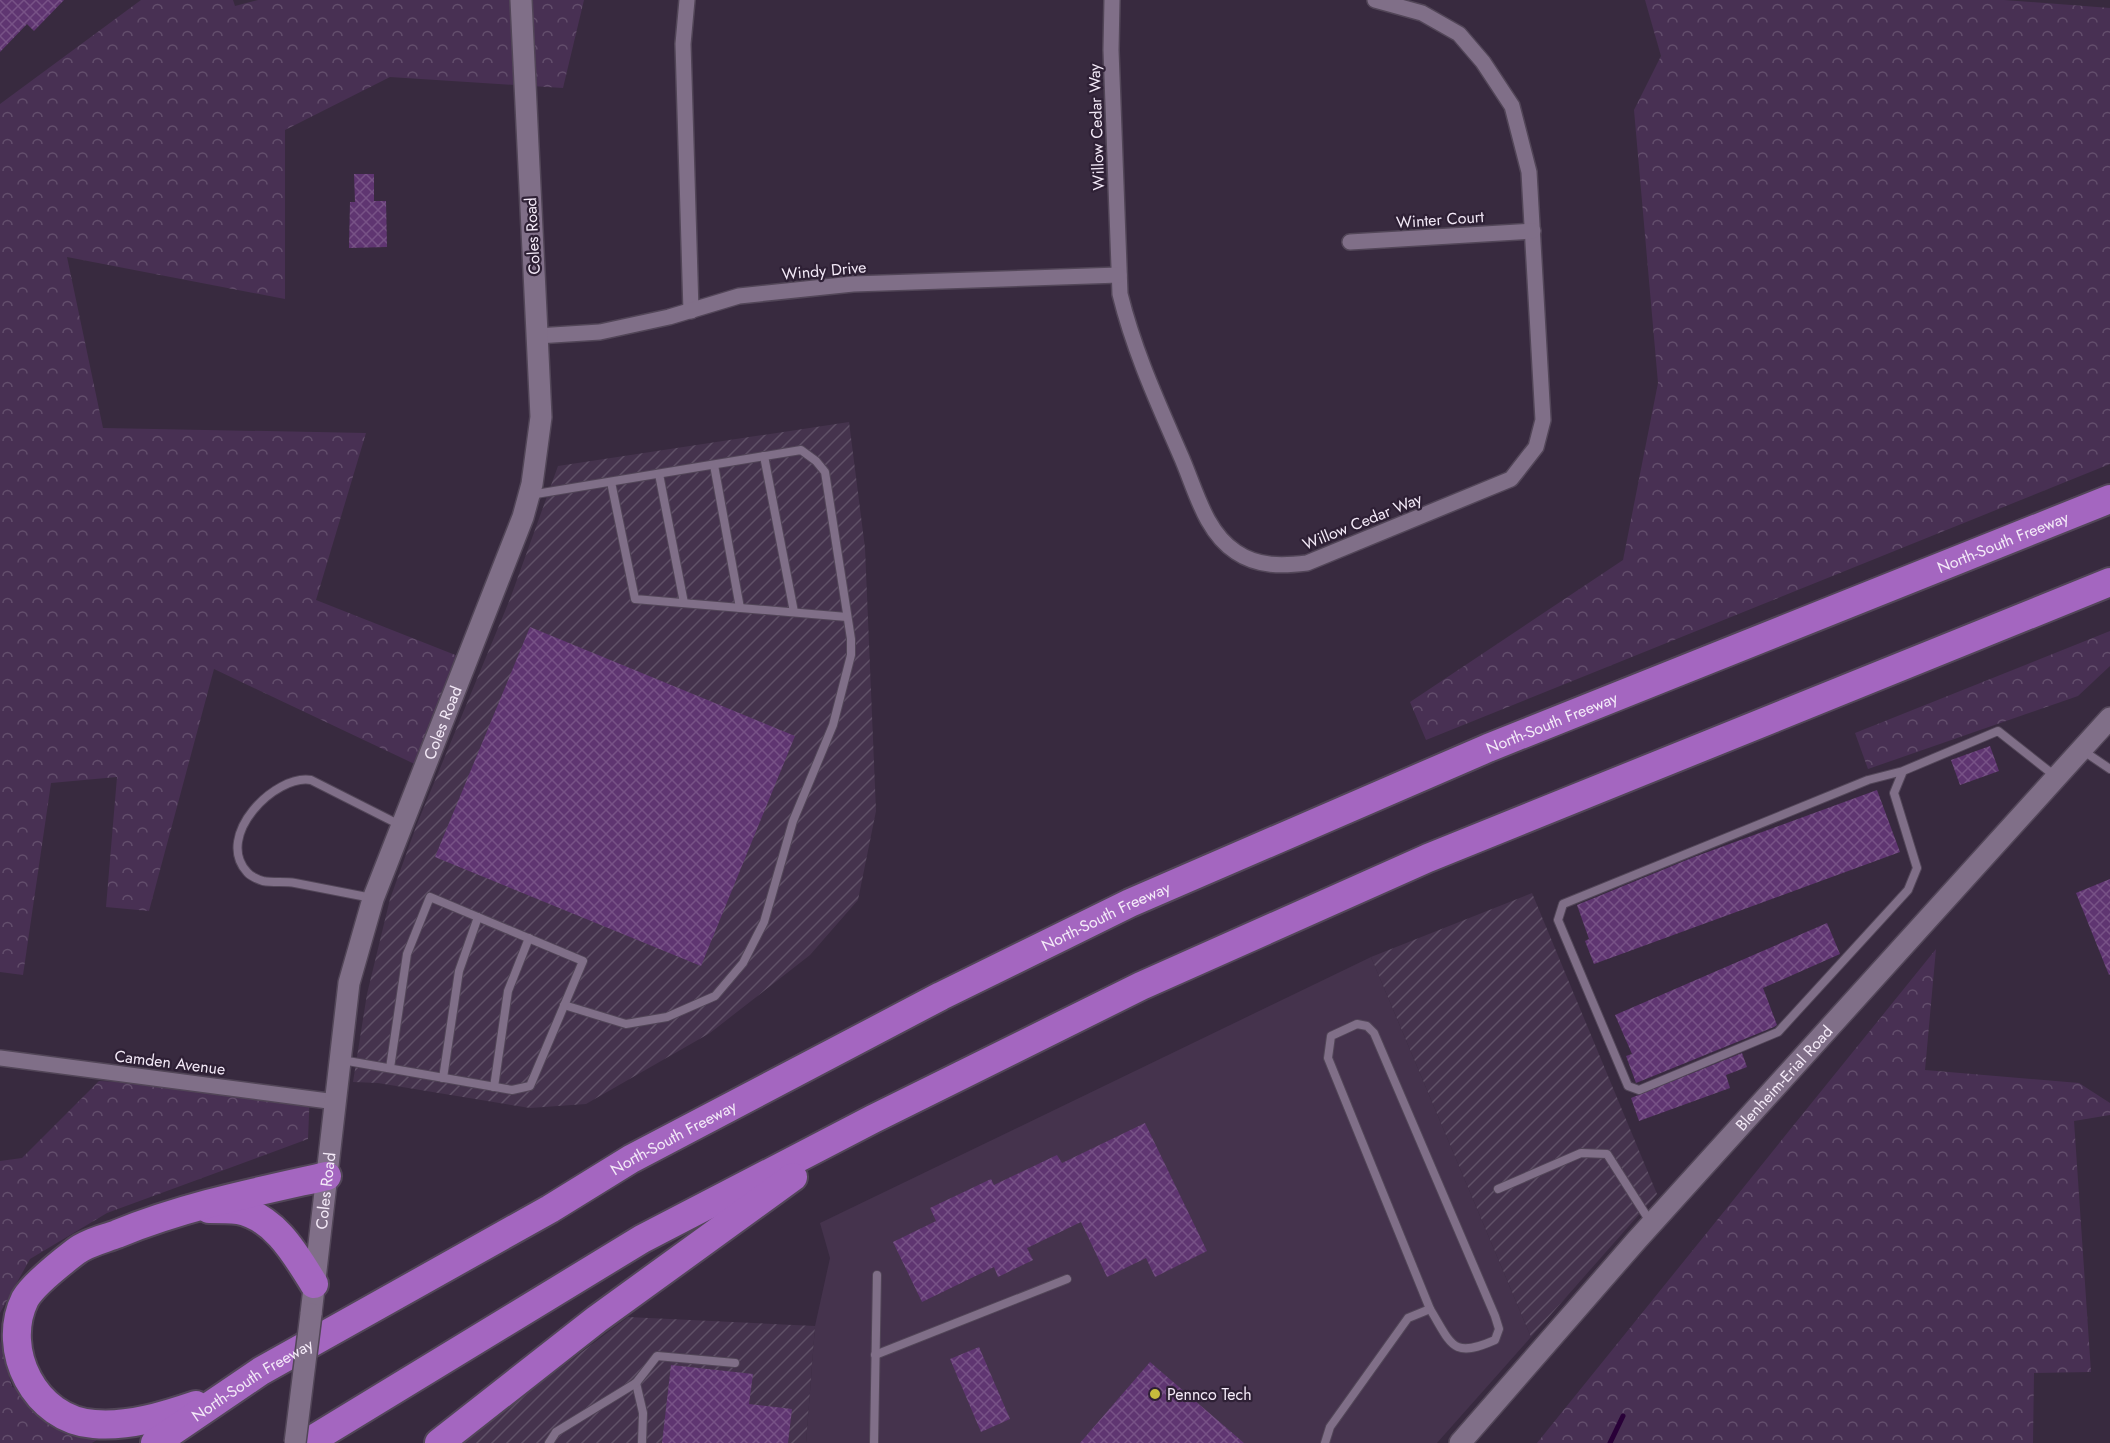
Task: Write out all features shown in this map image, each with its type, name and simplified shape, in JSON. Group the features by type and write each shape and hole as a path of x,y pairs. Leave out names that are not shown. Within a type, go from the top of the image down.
{"highway":[{"path":"1911,579 2110,484"},
{"name":"North-South Freeway","path":"155,1443 261,1371 550,1209 631,1159 941,996 1130,903 1488,748 2110,499"},
{"path":"307,1443 642,1239 873,1119 1141,986 1428,858 2110,582"},
{"path":"439,1443 597,1319 873,1119"},
{"path":"224,1396 168,1415 124,1423 92,1424 65,1415 45,1403 20,1368 14,1340 18,1314 26,1296 77,1250 186,1208 327,1176"},
{"path":"186,1208 240,1210 268,1225 290,1244 314,1284"}],"street":[{"name":"Coles Road","path":"295,1443 349,983 373,898 529,495 541,417 521,0"},
{"path":"687,0 683,44 691,311"},
{"name":"Willow Cedar Way","path":"1112,0 1111,50 1120,294 1130,333 1147,382 1203,508 1220,538 1237,554 1263,564 1279,566 1307,563 1511,479 1536,447 1543,420 1529,172 1512,105 1483,62 1459,34 1422,13 1375,0"},
{"name":"Winter Court","path":"1350,243 1533,231"},
{"name":"Windy Drive","path":"537,336 600,332 691,311 739,296 853,284 1119,275"},
{"name":"Blenheim-Erial Road","path":"1461,1443 1651,1224 2110,718"},
{"name":"Camden Avenue","path":"0,1058 336,1102"}],"lane":[{"path":"529,495 801,450 816,461 825,472 848,617 851,655 832,724 793,821 764,922 743,963 716,996 667,1017 626,1024 564,1005"},
{"path":"764,456 794,612"},
{"path":"714,465 740,608"},
{"path":"659,474 684,603"},
{"path":"611,482 635,599 848,617"},
{"path":"1903,771 1894,793 1917,868 1908,890 1778,1032 1639,1090 1628,1086 1558,920 1563,904 1868,780 1903,771 1998,731 2056,777"},
{"path":"2081,749 2110,769"},
{"path":"373,898 292,883 262,881 247,872 239,854 238,831 247,815 286,783 300,778 311,780 402,826"},
{"path":"340,1060 512,1090 530,1086 583,961 430,897 407,954 390,1068"},
{"path":"444,1078 459,971 478,917"},
{"path":"494,1087 508,991 529,938"},
{"path":"1357,1024 1367,1026 1374,1033 1495,1316 1499,1329 1495,1340 1472,1350 1461,1349 1449,1341 1430,1309 1328,1058 1331,1036 1357,1024"},
{"path":"1498,1189 1581,1153 1607,1154 1651,1224"},
{"path":"874,1443 877,1275"},
{"path":"875,1355 1067,1279"},
{"path":"1325,1443 1330,1427 1408,1318 1430,1309"},
{"path":"549,1443 556,1432 636,1383 657,1356 735,1363"},
{"path":"636,1383 643,1413 642,1443"}],"shaded area":[{"path":"849,422 865,548 876,811 858,900 810,955 710,1033 586,1104 530,1108 378,1083 353,1082 367,994 390,899 417,824 510,599 558,466"},
{"path":"1532,893 1657,1194 1531,1337 1371,957"},
{"path":"1371,957 1531,1337 1437,1443 806,1443 815,1326 830,1258 820,1223"},
{"path":"628,1317 815,1326 806,1443 462,1443"}],"green space":[{"path":"141,0 233,0 235,6 258,0 584,0 563,88 390,77 285,130 285,299 67,257 103,428 366,433 316,600 468,660 423,768 214,669 149,911 106,907 117,777 51,783 23,975 0,972 0,104"},
{"path":"1645,0 2004,0 2110,8 2110,464 1426,740 1410,702 1623,560 1658,383 1634,110 1661,56"},
{"path":"2110,631 2110,666 2078,696 1868,769 1855,733"},
{"path":"1936,949 1925,1070 2079,1083 2110,1103 2110,1115 2074,1121 2091,1372 2034,1373 2033,1443 1537,1443"},
{"path":"99,1081 310,1090 308,1139 107,1213 30,1259 0,1313 0,1161 22,1158"},
{"path":"0,1340 12,1387 122,1424 92,1443 0,1443"}],"building":[{"path":"0,0 64,0 34,31 27,24 0,52"},
{"path":"354,174 374,174 374,201 386,201 387,247 349,248 350,202 355,202"},
{"path":"530,627 795,736 701,966 435,857"},
{"path":"1990,746 1999,771 1960,785 1951,760"},
{"path":"1877,790 1900,852 1594,964 1585,941 1589,939 1577,905 1694,857"},
{"path":"2110,879 2110,974 2109,975 2076,893"},
{"path":"1827,923 1840,954 1763,988 1777,1025 1636,1083 1626,1056 1632,1054 1615,1015"},
{"path":"1742,1053 1747,1067 1726,1075 1730,1088 1639,1121 1631,1098"},
{"path":"1145,1123 1207,1251 1155,1277 1146,1258 1107,1277 1081,1222 1027,1248 1033,1260 998,1277 994,1267 922,1302 893,1242 936,1221 930,1208 991,1179 994,1185 1057,1155 1062,1163"},
{"path":"979,1347 1010,1419 981,1432 950,1359"},
{"name":"Pennco Tech","path":"1150,1362 1244,1443 1080,1443"},
{"path":"671,1365 753,1374 749,1404 792,1409 788,1443 662,1443"}],"waterway":[{"path":"1610,1443 1623,1416"}],"place":[{"name":"Pennco Tech","path":"1155,1394"}]}
